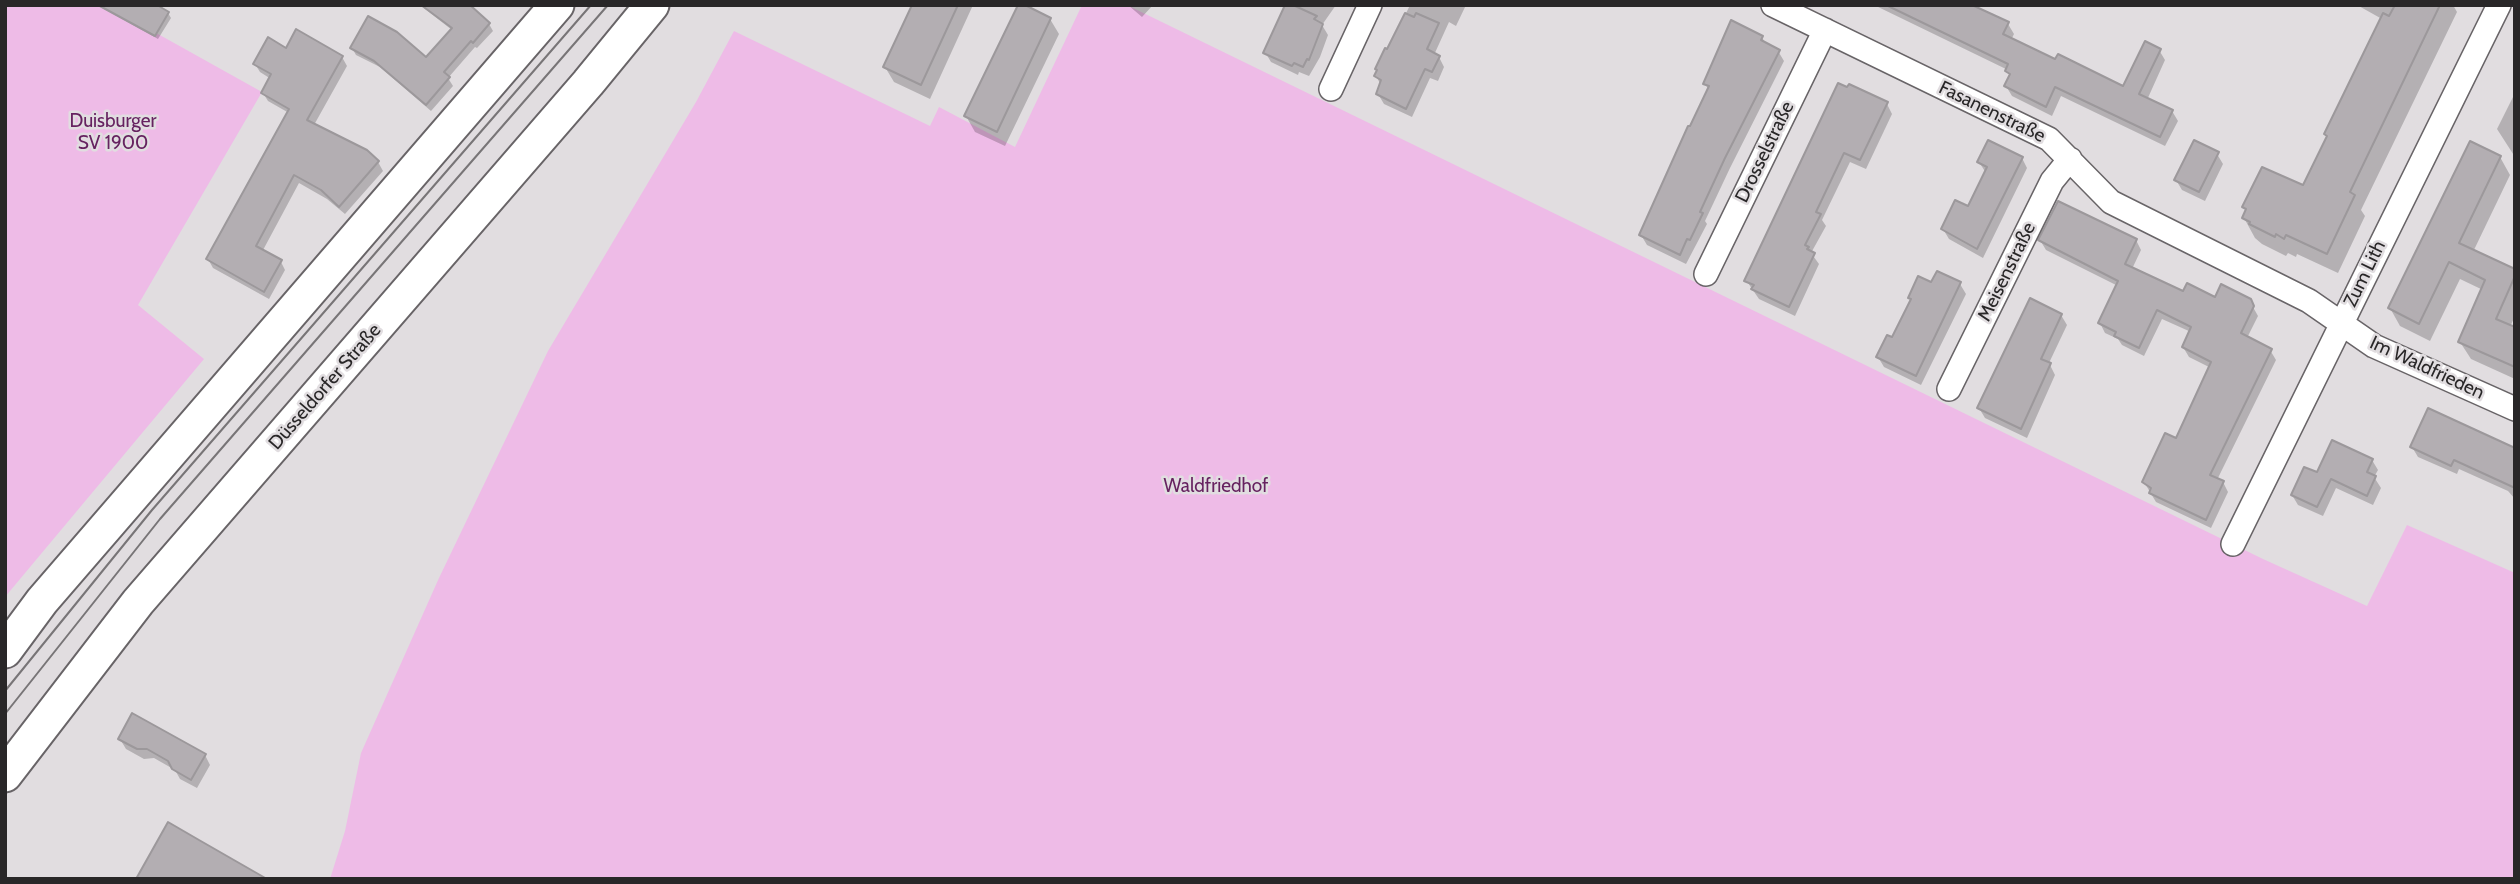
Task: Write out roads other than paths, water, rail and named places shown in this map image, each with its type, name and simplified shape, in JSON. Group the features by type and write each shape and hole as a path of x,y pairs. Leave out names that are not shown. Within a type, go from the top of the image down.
{"main road":[{"name":"Düsseldorfer Straße","path":"5,775 138,602 588,83 652,5"},
{"path":"5,650 42,601 440,143 544,10"}],"street":[{"path":"1331,89 1370,5"},
{"name":"Fasanenstraße","path":"1773,5 2049,139 2111,202 2309,301 2341,324"},
{"name":"Zum Lith","path":"2233,544 2499,5"},
{"name":"Drosselstraße","path":"1706,274 1825,30"},
{"name":"Meisenstraße","path":"1949,389 2052,181 2070,159"},
{"name":"Im Waldfrieden","path":"2341,324 2374,346 2515,409"}],"tram line":[{"path":"5,691 152,510 591,5"},
{"path":"5,714 160,519 608,5"}],"park label":[{"name":"Duisburger SV 1900","path":"113,132"},
{"name":"Waldfriedhof","path":"1216,486"}]}
